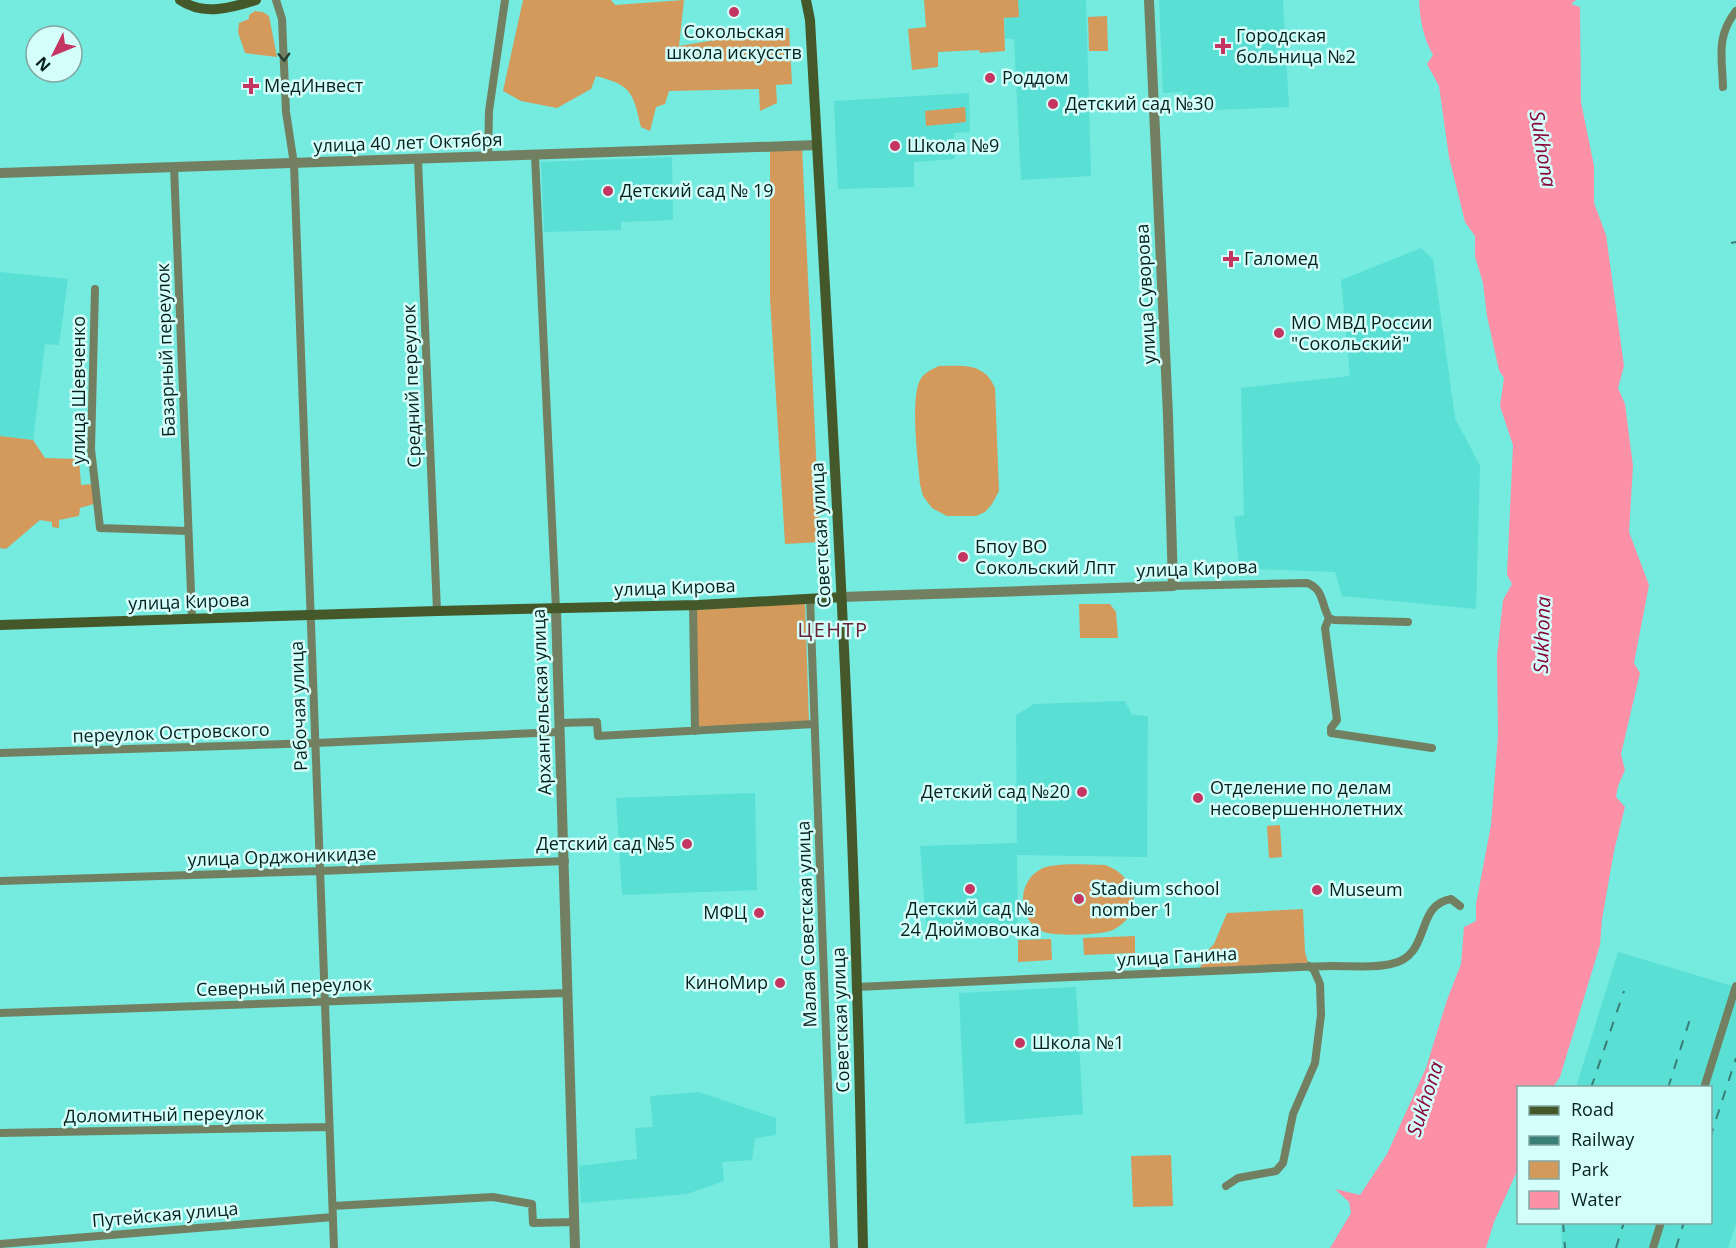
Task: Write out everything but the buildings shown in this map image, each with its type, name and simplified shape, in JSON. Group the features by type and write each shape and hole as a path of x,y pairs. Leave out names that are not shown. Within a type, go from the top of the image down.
{"main road":[{"path":"180,0 195,8 207,10 237,6 256,0"},
{"name":"Советская улица","path":"806,0 810,20 841,597 857,987 863,1248"},
{"name":"улица Кирова","path":"0,626 192,618 693,605 841,597"}],"street":[{"name":"Рабочая улица","path":"276,0 282,19 286,112 294,164 334,1248"},
{"path":"488,157 489,111 506,0"},
{"name":"улица Суворова","path":"1149,0 1168,416 1173,586"},
{"path":"1723,87 1723,36 1726,25 1736,11"},
{"name":"улица 40 лет Октября","path":"0,173 817,145"},
{"name":"Архангельская улица","path":"535,156 556,609 575,1248"},
{"name":"Средний переулок","path":"418,160 436,611"},
{"name":"Базарный переулок","path":"174,167 192,618"},
{"name":"улица Шевченко","path":"95,289 91,449 100,528 188,531"},
{"name":"улица Кирова","path":"841,597 1307,583 1314,585 1319,591 1329,618"},
{"name":"Малая Советская улица","path":"810,598 834,1248"},
{"path":"693,605 695,730"},
{"path":"1408,622 1329,618 1325,628 1337,720 1331,728 1331,733 1432,748"},
{"name":"переулок Островского","path":"0,753 316,743 559,727 597,722 598,736 814,724"},
{"name":"улица Орджоникидзе","path":"0,880 565,861"},
{"name":"улица Ганина","path":"857,987 1310,966 1388,965 1396,963 1412,952 1419,942 1430,911 1440,901 1451,899 1460,906"},
{"path":"1226,1186 1238,1178 1276,1170 1283,1163 1293,1114 1316,1063 1321,1014 1320,984 1310,966"},
{"path":"1705,1086 1736,986"},
{"name":"Северный переулок","path":"0,1013 568,993"},
{"name":"Доломитный переулок","path":"0,1133 329,1127"},
{"path":"333,1206 493,1197 532,1204 533,1223 575,1222"},
{"name":"Путейская улица","path":"0,1244 333,1216"},
{"path":"1653,1248 1660,1224"}],"shaded area":[{"name":"Детский сад №30","path":"1004,0 1086,0 1091,176 1021,180 1014,39 1005,39"},
{"name":"Городская больница №2","path":"1159,0 1283,0 1289,107 1184,111 1183,92 1163,93"},
{"name":"Школа №9","path":"969,93 970,132 954,133 955,159 914,162 914,187 838,189 834,101"},
{"name":"Детский сад № 19","path":"672,157 673,220 621,222 621,230 544,232 541,162"},
{"path":"1421,248 1433,259 1455,418 1480,466 1476,609 1342,596 1335,572 1255,569 1239,566 1234,517 1244,515 1241,388 1350,376 1341,280"},
{"path":"0,272 68,279 59,345 45,344 33,440 0,436"},
{"name":"Детский сад №20","path":"1125,701 1132,715 1148,716 1147,857 1017,855 1018,932 927,938 920,846 1017,843 1016,715 1034,704"},
{"name":"Детский сад №5","path":"755,793 757,890 622,895 616,798"},
{"path":"1618,952 1736,987 1736,1224 1728,1248 1562,1248 1561,1224 1712,1224 1712,1086 1576,1086"},
{"name":"Школа №1","path":"1076,987 1083,1114 965,1124 959,993"},
{"path":"699,1092 776,1118 776,1135 755,1138 752,1160 722,1162 724,1181 687,1194 581,1203 579,1166 637,1159 635,1128 653,1127 650,1096"}],"green space":[{"path":"523,0 611,0 615,5 684,0 679,46 789,28 792,84 776,85 777,103 760,111 759,89 669,91 665,104 656,107 650,131 641,127 636,106 629,92 617,83 596,76 591,89 557,108 521,101 503,91"},
{"path":"924,0 1018,0 1019,17 1004,18 1005,51 938,52 938,67 912,70 908,29 926,27"},
{"path":"255,11 269,16 277,57 245,53 238,32 239,23 249,19 249,15"},
{"path":"1107,16 1108,51 1089,51 1088,17"},
{"path":"965,107 966,122 926,126 925,111"},
{"path":"802,146 820,542 785,544 770,298 770,147"},
{"path":"939,366 972,367 985,374 995,388 999,491 985,512 976,516 947,516 932,508 923,496 920,484 915,402 917,389 924,375"},
{"path":"0,436 33,440 45,458 79,459 81,485 93,484 94,504 80,508 79,516 59,520 59,528 52,527 52,522 40,520 6,549 0,548"},
{"path":"805,603 809,722 697,727 697,610"},
{"path":"1079,604 1110,604 1116,612 1118,638 1080,638"},
{"path":"1280,825 1282,857 1269,858 1267,826"},
{"path":"1055,865 1105,865 1124,877 1133,895 1130,914 1123,923 1108,932 1071,935 1048,933 1038,929 1030,922 1025,913 1023,894 1032,875 1041,869"},
{"path":"1303,909 1305,952 1309,966 1199,971 1206,952 1214,944 1227,913"},
{"path":"1135,936 1135,953 1084,955 1083,938"},
{"path":"1051,939 1052,960 1018,962 1018,940"},
{"path":"1171,1155 1173,1206 1133,1207 1131,1156"}],"water":[{"name":"Sukhona","path":"1419,0 1576,0 1571,4 1580,7 1581,102 1594,166 1594,203 1606,235 1624,366 1618,388 1625,404 1633,466 1629,532 1649,585 1634,663 1640,673 1621,754 1625,770 1616,797 1625,807 1614,851 1602,919 1600,945 1560,1077 1554,1086 1517,1086 1517,1171 1494,1222 1486,1248 1330,1248 1351,1213 1349,1202 1335,1189 1360,1195 1387,1154 1426,1068 1461,964 1464,927 1476,921 1476,904 1491,825 1498,736 1497,656 1503,600 1512,584 1507,575 1513,445 1500,406 1504,378 1499,370 1487,316 1483,283 1475,256 1475,236 1465,222 1449,157 1439,86 1427,64 1433,55 1420,15"}],"railway":[{"path":"1731,243 1736,242"},
{"path":"1592,1086 1624,991"},
{"path":"1669,1086 1690,1019"},
{"path":"1712,1132 1736,1058"},
{"path":"1563,1224 1565,1248"},
{"path":"1616,1248 1623,1224"},
{"path":"1676,1248 1683,1224"}],"place":[{"name":"Сокольская школа искусств","path":"734,12"},
{"name":"Городская больница №2","path":"1223,46"},
{"name":"Роддом","path":"990,78"},
{"name":"МедИнвест","path":"251,86"},
{"name":"Детский сад №30","path":"1053,104"},
{"name":"Школа №9","path":"895,146"},
{"name":"Детский сад № 19","path":"608,191"},
{"name":"Галомед","path":"1231,259"},
{"name":"МО МВД России \"Сокольский\"","path":"1279,333"},
{"name":"Бпоу ВО Сокольский Лпт","path":"963,557"},
{"name":"Детский сад №20","path":"1082,792"},
{"name":"Отделение по делам несовершеннолетних","path":"1198,798"},
{"name":"Детский сад №5","path":"687,844"},
{"name":"Детский сад № 24 Дюймовочка","path":"970,889"},
{"name":"Museum","path":"1317,890"},
{"name":"Stadium school nomber 1","path":"1079,899"},
{"name":"МФЦ","path":"759,913"},
{"name":"КиноМир","path":"780,983"},
{"name":"Школа №1","path":"1020,1043"}],"district":[{"name":"ЦЕНТР","path":"833,630"}]}
